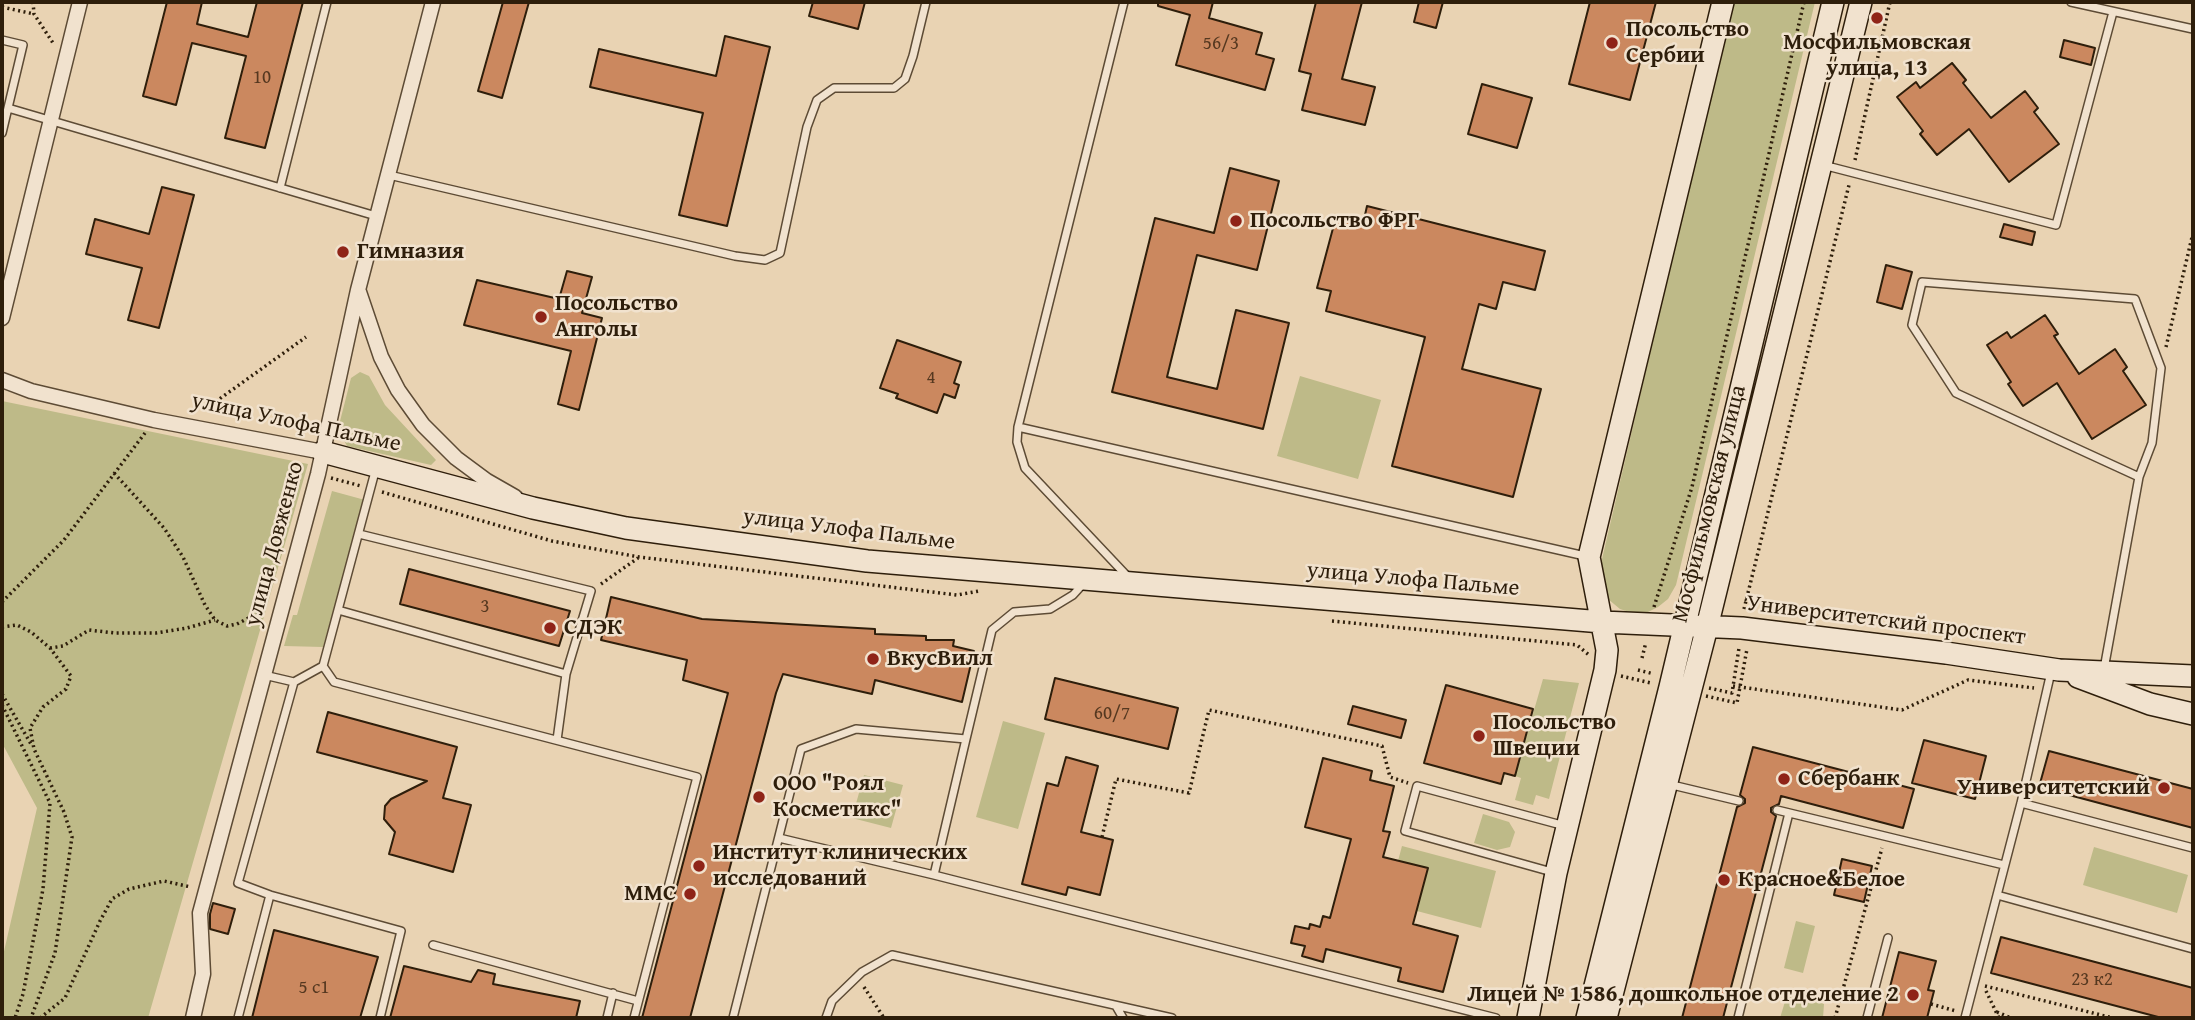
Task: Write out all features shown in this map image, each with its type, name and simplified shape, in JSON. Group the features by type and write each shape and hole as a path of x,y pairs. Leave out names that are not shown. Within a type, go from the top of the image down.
{"main road":[{"path":"1528,1018 1556,873 1605,670 1607,650 1589,557 1723,2"},
{"name":"Мосфильмовская улица","path":"1587,1018 1833,2"},
{"name":"Мосфильмовская улица","path":"1606,1018 1707,627 1861,2"},
{"name":"улица Улофа Пальме","path":"323,452 533,508 626,528 854,559 1086,581 1602,622 1707,627"},
{"name":"Университетский проспект","path":"1707,627 1749,628 2055,670 2193,676"},
{"name":"Университетский проспект","path":"2055,670 2150,704 2193,713"}],"street":[{"path":"2,318 80,2"},
{"name":"улица Довженко","path":"193,1018 202,974 200,913 323,452 358,290 433,2"},
{"path":"358,290 381,357 398,390 424,425 456,458 487,481 533,508"},
{"name":"улица Улофа Пальме","path":"2,380 31,391 154,420 323,452"}],"lane":[{"path":"280,188 327,2"},
{"path":"389,175 722,253 765,260 780,253 807,127 817,100 834,88 894,88 905,79 926,2"},
{"path":"1124,2 1018,427 1017,442 1025,468 1133,583"},
{"path":"2071,2 2193,29"},
{"path":"1822,165 2056,225 2113,12"},
{"path":"2,40 23,45 2,133"},
{"path":"8,108 378,217"},
{"path":"2103,673 2139,477 2152,443 2161,368 2135,299 1922,282 1912,325 1956,393 2139,477"},
{"path":"1018,427 1589,557"},
{"path":"263,675 294,682 323,666 376,466"},
{"path":"359,534 591,591 566,674 557,740"},
{"path":"934,875 992,630 1014,612 1050,609 1073,595 1086,581"},
{"path":"338,610 566,674"},
{"path":"323,666 334,681 697,777 634,1018"},
{"path":"1965,1018 2055,670"},
{"path":"294,682 238,883 270,895 401,931 380,1018"},
{"path":"733,1018 801,749 856,729 966,739"},
{"path":"1666,783 1739,801"},
{"path":"1556,873 1405,831 1417,786 1567,826"},
{"path":"2021,803 2193,848"},
{"path":"1777,810 2004,865"},
{"path":"1738,1018 1789,813"},
{"path":"779,838 1496,1018"},
{"path":"238,1018 270,895"},
{"path":"1997,895 2193,949"},
{"path":"1867,1018 1888,938"},
{"path":"433,946 638,1001"},
{"path":"826,1018 832,1001 857,977 892,955 1172,1018"},
{"path":"607,1018 613,993"},
{"path":"1116,1006 1124,1018"}],"path":[{"path":"33,2 34,14 65,61"},
{"path":"1656,600 1692,486 1804,2"},
{"path":"1745,599 1852,173 1890,2"},
{"path":"2,7 34,14"},
{"path":"2161,368 2193,233"},
{"path":"211,405 306,337"},
{"path":"2,602 64,540 154,420"},
{"path":"114,473 164,528 183,557 205,605 215,620 227,626 237,624 267,609"},
{"path":"333,479 363,487"},
{"path":"591,591 639,556"},
{"path":"50,648 64,646 89,629 115,633 156,633 215,620"},
{"path":"2,627 17,625 31,632 50,648 71,676 66,689 43,707 30,728 34,749"},
{"path":"1737,703 1746,654"},
{"path":"1733,686 1902,710 1968,680"},
{"path":"2,694 34,749 64,812 72,837 55,953 31,1018"},
{"path":"2,705 50,803 43,889 23,994 15,1018"},
{"path":"1101,837 1116,779 1189,793 1209,710 1382,746 1390,777 1417,786"},
{"path":"1835,1018 1885,836"},
{"path":"40,1018 65,998 112,899 129,889 164,881 206,892"},
{"path":"857,977 884,1018"},
{"path":"1999,1018 1983,985 2113,1018"},
{"path":"1931,1004 1957,1012"},
{"path":"1996,1011 2011,1018"}],"shaded area":[{"path":"1732,2 1815,2 1676,585 1668,599 1658,607 1648,612 1632,613 1620,609 1608,599 1602,588 1599,572"},
{"path":"360,372 369,376 385,405 436,460 431,465 347,446 338,429 351,378"},
{"path":"1300,376 1381,400 1358,479 1277,456"},
{"path":"2,401 308,464 148,1018 2,1018 2,960 37,808 2,743"},
{"path":"332,491 365,500 323,647 284,646 293,615 297,615"},
{"path":"1543,679 1579,683 1549,799 1536,795 1533,805 1515,800 1521,778 1515,776"},
{"path":"1003,721 1045,733 1018,829 976,817"},
{"path":"864,775 903,785 891,828 852,818"},
{"path":"1483,814 1509,822 1515,832 1510,847 1497,850 1474,843"},
{"path":"1402,846 1496,871 1481,928 1417,911 1428,869 1398,861"},
{"path":"2094,847 2188,875 2177,913 2083,885"},
{"path":"1796,921 1815,926 1803,973 1784,968"},
{"path":"1792,994 1824,1004 1823,1018 1780,1018 1787,995"}],"building":[{"path":"167,2 202,2 197,24 248,37 257,2 303,2 265,148 225,138 246,56 192,43 176,105 143,96"},
{"path":"503,2 529,2 502,98 478,91"},
{"path":"813,2 865,2 858,29 809,16"},
{"path":"1158,2 1213,2 1209,18 1262,33 1256,54 1274,59 1265,90 1176,65 1190,15 1158,6"},
{"path":"1316,2 1362,2 1342,79 1375,87 1365,125 1302,110 1311,74 1299,71"},
{"path":"1419,2 1443,2 1436,28 1414,22"},
{"name":"Посольство Сербии","path":"1590,2 1656,2 1630,100 1569,84"},
{"path":"725,36 770,47 727,226 679,215 703,113 590,87 599,49 716,76"},
{"path":"2064,40 2095,48 2091,65 2060,57"},
{"path":"1952,63 1966,80 1963,83 1991,118 2025,91 2038,108 2034,112 2059,144 2009,182 1969,129 1937,155 1920,134 1923,131 1897,97 1916,82 1920,88"},
{"path":"1482,84 1532,98 1517,148 1468,134"},
{"path":"1230,168 1279,181 1257,270 1197,255 1167,377 1217,389 1236,310 1289,323 1263,429 1112,392 1155,218 1214,233"},
{"path":"162,187 194,195 159,328 128,320 142,268 86,254 95,219 149,234"},
{"path":"1367,206 1545,251 1535,290 1503,282 1496,309 1479,304 1462,369 1541,389 1513,497 1392,466 1425,337 1326,311 1331,291 1317,288 1336,217 1363,224"},
{"path":"2004,224 2035,232 2032,245 2000,237"},
{"path":"1886,265 1912,272 1902,309 1877,302"},
{"path":"567,271 592,277 582,313 602,318 579,410 558,404 571,351 464,325 477,280 559,299"},
{"path":"2045,315 2058,334 2054,336 2079,374 2115,349 2127,367 2123,371 2146,405 2092,439 2057,383 2023,406 1987,345 2007,332 2011,338"},
{"path":"897,340 961,362 954,383 959,385 955,398 944,394 937,413 896,398 898,394 880,388"},
{"path":"409,569 570,611 559,646 400,604"},
{"path":"611,597 702,619 875,629 875,634 926,636 926,640 954,640 953,646 974,651 962,702 875,680 872,694 783,674 690,1018 642,1018 728,693 683,680 687,660 601,640"},
{"path":"1055,678 1178,708 1168,749 1045,719"},
{"name":"Посольство Швеции","path":"1446,685 1533,709 1515,776 1504,773 1501,784 1424,763"},
{"path":"1353,706 1406,720 1401,738 1348,724"},
{"path":"328,712 457,747 443,798 471,805 453,872 389,854 395,832 384,819 385,806 391,799 427,781 317,752"},
{"path":"1924,740 1986,756 1975,799 1912,783"},
{"path":"1753,747 1914,789 1903,828 1781,796 1779,804 1771,808 1771,812 1776,816 1723,1018 1682,1018 1737,807 1745,803 1745,799 1740,795"},
{"path":"2049,751 2193,789 2193,828 2039,787"},
{"path":"1066,757 1098,766 1081,832 1113,840 1100,895 1068,887 1066,895 1022,884 1047,783 1058,786"},
{"path":"1323,758 1372,771 1370,780 1394,786 1383,831 1390,832 1383,857 1428,868 1413,924 1458,936 1443,992 1398,981 1401,968 1326,949 1323,962 1302,956 1305,946 1291,943 1295,926 1309,929 1310,924 1320,927 1323,916 1330,918 1351,839 1305,827"},
{"path":"1842,859 1872,866 1864,902 1834,895"},
{"path":"213,903 235,909 228,934 210,929"},
{"path":"274,930 378,957 360,1018 252,1018"},
{"path":"2001,937 2193,988 2193,1018 2162,1018 1991,973"},
{"path":"1899,952 1936,961 1928,990 1934,991 1927,1018 1882,1018"},
{"path":"404,966 471,982 478,970 495,974 493,984 580,1001 576,1018 390,1018"}],"place":[{"name":"Мосфильмовская улица, 13","path":"1877,18"},
{"name":"Посольство Сербии","path":"1612,43"},
{"name":"Посольство ФРГ","path":"1236,221"},
{"name":"Гимназия","path":"343,252"},
{"name":"Посольство Анголы","path":"541,317"},
{"name":"СДЭК","path":"550,628"},
{"name":"ВкусВилл","path":"873,659"},
{"name":"Посольство Швеции","path":"1479,736"},
{"name":"Сбербанк","path":"1784,779"},
{"name":"Университетский","path":"2164,788"},
{"name":"ООО \"Роял Косметикс\"","path":"759,797"},
{"name":"Институт клинических исследований","path":"699,866"},
{"name":"Красное&Белое","path":"1724,880"},
{"name":"ММС","path":"690,894"},
{"name":"Лицей № 1586, дошкольное отделение 2","path":"1913,995"}]}
